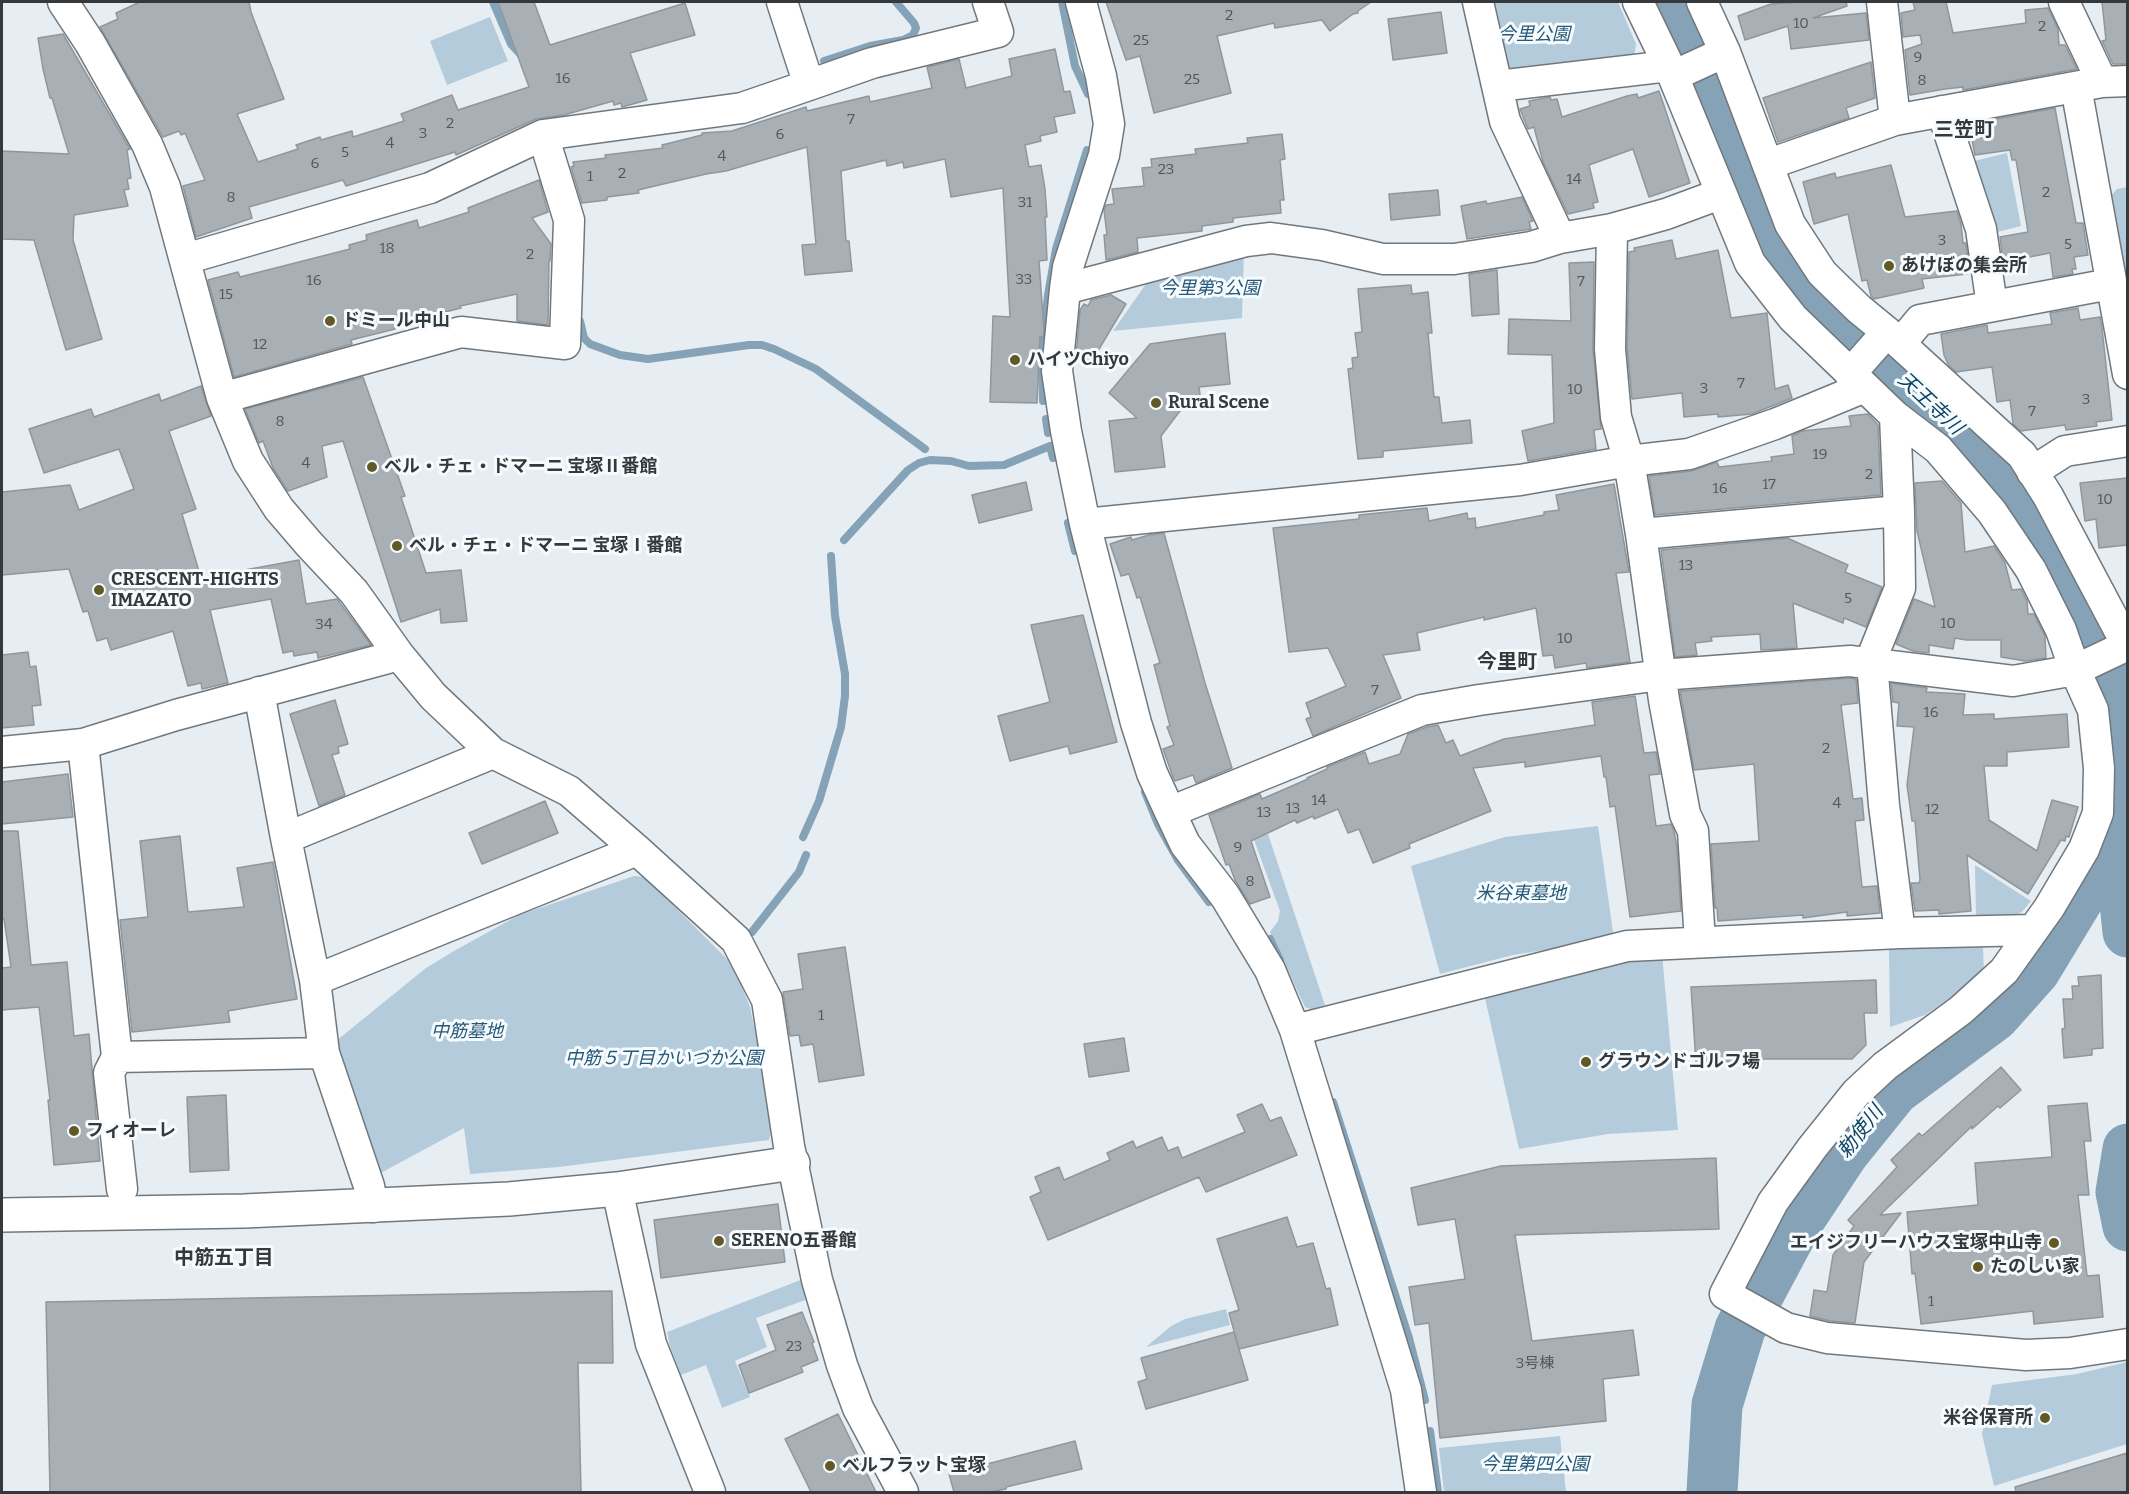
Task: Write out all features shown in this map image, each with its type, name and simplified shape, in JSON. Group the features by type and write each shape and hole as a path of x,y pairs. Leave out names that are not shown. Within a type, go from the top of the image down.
{"street":[{"path":"63,2 90,43 147,144 165,187 222,398 248,461 279,508 354,592 399,655 433,696 493,753 569,791 736,940 767,1000 793,1163 817,1280 842,1365 858,1408 903,1492"},
{"path":"782,2 809,86"},
{"path":"185,260 430,188 543,135 742,108 872,63 998,32 988,2"},
{"path":"1082,2 1101,76 1109,124 1104,155 1068,267 1057,371 1066,431 1085,524 1136,723 1152,773 1185,844 1225,896 1270,970 1294,1030 1406,1390 1421,1492"},
{"path":"1478,2 1505,121 1560,238"},
{"path":"1638,2 1675,71 1720,194 1750,263 1793,318 1895,416 1938,449 1992,512 2031,570 2079,668 2093,710 2099,768 2098,813 2084,849 2004,971 1961,1010 1885,1066 1856,1093 1773,1202 1725,1294 1786,1328 1827,1338 2026,1355 2070,1353 2127,1344"},
{"path":"1170,812 1422,710 1479,700 1660,675 1850,661 2013,681 2079,668 2125,646 2088,566 2022,455 1889,338 1822,273 1790,224 1769,165 1721,54 1702,2"},
{"path":"1882,2 1895,120"},
{"path":"2064,2 2102,83 2110,284 2127,374"},
{"path":"1498,86 1675,71 1721,54"},
{"path":"1769,165 1895,120 2102,83"},
{"path":"1942,111 1981,230 1992,306"},
{"path":"222,398 461,332 565,344 569,220 543,135"},
{"path":"1065,289 1246,241 1271,238 1354,251 1383,259 1454,260 1531,247 1560,238 1612,229 1666,214 1720,194"},
{"path":"1612,229 1610,349 1616,417 1629,461 1660,675 1685,814 1693,831 1700,942"},
{"path":"1085,524 1520,480 1629,461 1689,454 1775,424 1857,377 1889,338 1920,320 2110,284"},
{"path":"1895,416 1900,588 1872,663 1884,805 1900,933"},
{"path":"2032,472 2065,451 2127,441"},
{"path":"1641,534 1899,511"},
{"path":"2,752 83,744 259,692 399,655"},
{"path":"259,692 315,980 324,1053 369,1186 373,1207"},
{"path":"83,744 117,1058 109,1073 122,1189"},
{"path":"286,838 493,753"},
{"path":"315,980 637,850"},
{"path":"1294,1030 1628,946 1900,933 2033,930"},
{"path":"117,1058 324,1053"},
{"path":"2,1215 373,1207 509,1199 617,1189 793,1163"},
{"path":"617,1189 651,1344 710,1492"}],"green space":[{"name":"今里公園","path":"1490,2 1618,2 1636,44 1634,58 1516,71 1506,66"},
{"path":"490,17 508,61 447,85 430,41"},
{"path":"2007,153 2021,226 1990,234 1970,162"},
{"path":"2127,187 2127,307 2109,198 2117,189"},
{"name":"今里第3公園","path":"1244,250 1242,318 1113,331 1155,271"},
{"name":"米谷東墓地","path":"1598,826 1614,939 1513,955 1440,974 1411,866 1505,837"},
{"path":"1268,834 1325,1005 1313,1010 1305,1007 1270,932 1278,921 1280,911 1254,840"},
{"path":"1975,865 2031,901 2022,912 2009,918 1976,919"},
{"name":"中筋５丁目かいづか公園","path":"634,876 645,877 727,959 740,982 750,1007 761,1060 771,1132 769,1140 559,1167 470,1174 464,1128 379,1174 336,1041 426,968 519,915"},
{"path":"1983,946 1984,974 1925,1015 1890,1027 1889,949"},
{"name":"グラウンドゴルフ場","path":"1662,954 1678,1130 1608,1134 1519,1149 1484,994 1613,962"},
{"path":"803,1279 808,1299 756,1318 767,1347 735,1361 750,1397 722,1408 706,1365 681,1375 667,1332"},
{"path":"1226,1309 1230,1325 1146,1347 1171,1326 1185,1319"},
{"name":"米谷保育所","path":"2127,1362 2127,1444 1994,1486 1982,1434 1992,1385 2077,1374"},
{"name":"今里第四公園","path":"1560,1436 1566,1492 1444,1492 1439,1448"}],"building":[{"path":"140,2 249,2 284,99 237,114 258,162 298,149 296,145 320,137 321,140 352,131 353,137 404,121 401,114 452,95 458,110 529,87 498,2 534,2 550,45 685,3 695,35 630,53 647,100 622,107 621,103 614,105 613,101 564,115 536,119 456,155 455,152 346,186 343,180 249,207 252,218 196,237 183,186 205,180 185,133 181,135 179,131 163,137 100,27 118,19 116,13"},
{"path":"1106,2 1371,2 1330,31 1322,20 1275,28 1274,23 1217,36 1231,93 1154,113 1140,56 1126,60"},
{"path":"1846,2 1847,6 1813,18 1866,13 1869,40 1791,49 1788,26 1745,40 1738,16 1771,4"},
{"path":"1913,2 1946,2 1953,33 2026,23 2025,10 2048,8 2058,29 2059,45 2065,45 2077,69 1963,90 1963,87 1910,95 1905,50 1922,44 1920,35 1903,37 1901,13 1915,10"},
{"path":"2102,2 2127,2 2127,64 2113,64 2102,41 2106,40"},
{"path":"1441,12 1447,53 1393,60 1388,19"},
{"path":"63,34 130,149 127,150 131,178 127,179 129,189 124,190 128,206 74,215 73,240 102,339 66,350 34,240 2,239 2,151 69,154 52,98 50,98 38,38"},
{"path":"1055,49 1064,92 1070,91 1075,113 1054,117 1057,132 1040,136 1041,141 1025,145 1029,167 1041,165 1047,217 1045,217 1047,260 1039,261 1044,330 1043,338 1040,336 1037,403 990,402 993,316 1010,317 1003,188 951,197 945,159 904,168 903,162 887,166 886,160 841,171 846,241 849,241 852,271 805,275 802,245 816,244 807,147 726,171 638,190 639,193 582,203 571,167 574,166 573,162 606,158 605,155 663,148 662,145 702,135 702,133 732,131 806,107 807,111 869,96 870,102 932,88 927,67 959,59 966,88 1012,76 1009,59"},
{"path":"1871,62 1875,98 1846,108 1849,118 1778,142 1763,98"},
{"path":"1659,91 1690,183 1649,197 1633,149 1589,165 1598,202 1593,203 1594,208 1568,214 1543,162 1534,127 1528,129 1520,109 1530,106 1529,101 1550,97 1551,100 1557,99 1562,117 1627,96 1637,94 1638,98"},
{"path":"2055,108 2076,223 2083,223 2088,255 2074,257 2076,269 2072,269 2073,274 2053,277 2050,253 2003,262 2000,237 2028,232 2016,160 2012,160 2010,150 1975,155 1969,124"},
{"path":"1282,134 1285,159 1280,160 1284,200 1280,200 1281,213 1233,218 1233,222 1202,226 1202,231 1137,238 1138,252 1106,260 1104,235 1107,235 1104,210 1106,205 1114,204 1112,189 1144,186 1142,168 1152,167 1151,159 1196,154 1195,149 1248,143 1247,138"},
{"path":"1891,165 1905,217 1957,211 1963,243 1966,243 1969,268 1966,268 1967,274 1922,279 1924,288 1874,299 1867,280 1862,281 1848,214 1814,224 1803,182 1835,173 1836,178"},
{"path":"539,180 548,212 532,218 551,244 548,325 517,321 517,294 460,306 461,308 393,325 395,329 351,340 352,344 234,377 208,280 238,272 240,277 350,249 349,245 367,240 366,235 417,220 419,228 469,212 468,208"},
{"path":"1438,190 1440,215 1391,220 1389,194"},
{"path":"1522,197 1533,221 1529,222 1531,229 1467,239 1461,206 1486,201 1487,204"},
{"path":"1672,240 1676,259 1718,250 1731,318 1767,313 1775,389 1788,385 1792,398 1752,414 1718,417 1718,414 1684,417 1682,393 1632,399 1627,348 1629,252 1635,251 1634,248"},
{"path":"1594,262 1593,350 1601,429 1594,430 1596,449 1528,461 1522,431 1554,423 1552,355 1508,354 1509,319 1571,321 1569,263"},
{"path":"1497,270 1499,314 1472,316 1469,274"},
{"path":"1411,285 1412,294 1428,292 1432,333 1428,333 1434,397 1439,397 1442,423 1470,420 1472,443 1383,451 1383,457 1358,459 1348,369 1353,368 1352,358 1358,357 1355,333 1362,332 1358,289"},
{"path":"1111,295 1126,304 1090,364 1076,356 1080,310 1084,304 1088,306 1091,300"},
{"path":"2078,308 2080,320 2100,317 2102,328 2112,420 2096,422 2097,426 2066,430 2065,425 2021,431 2013,424 2010,400 1997,402 1992,367 1956,372 1948,364 1944,355 1941,334 1987,325 1988,333 2052,324 2050,313"},
{"name":"Rural Scene","path":"1225,333 1230,384 1199,387 1201,402 1186,403 1161,436 1165,467 1115,472 1109,421 1137,418 1109,393 1150,344"},
{"path":"363,377 405,496 401,497 426,573 461,570 467,621 441,623 440,609 401,622 343,441 322,446 327,477 288,491 273,468 263,441 259,443 245,409"},
{"path":"201,386 211,416 169,431 196,509 182,514 201,578 299,560 306,604 337,599 371,645 318,658 317,652 294,656 293,651 283,653 271,599 210,610 228,683 202,689 201,683 188,686 173,631 111,650 107,638 97,641 88,611 83,612 69,569 2,575 2,492 70,485 79,510 134,489 119,449 44,473 29,429 91,409 94,417 159,394 161,401"},
{"path":"1868,414 1878,425 1881,495 1655,515 1649,476 1691,471 1717,462 1719,467 1772,461 1771,457 1794,454 1792,436 1802,431 1851,426 1849,416"},
{"path":"2127,478 2127,545 2099,548 2096,519 2085,521 2080,483"},
{"path":"1942,481 1961,503 1965,552 1994,546 2005,563 2012,590 2021,589 2027,601 2028,614 2034,614 2045,636 2046,658 2025,661 2001,657 2001,640 1955,638 1953,649 1929,645 1929,653 1913,651 1896,644 1914,599 1935,607 1917,531 1915,483"},
{"path":"1026,482 1032,510 979,523 972,495"},
{"path":"1614,484 1629,572 1616,573 1630,662 1587,668 1586,663 1555,668 1553,655 1543,656 1536,608 1484,620 1484,617 1417,633 1420,650 1383,655 1401,698 1313,736 1306,719 1311,717 1306,703 1346,686 1328,648 1289,652 1273,528 1359,519 1359,515 1427,508 1429,521 1467,513 1468,519 1475,518 1476,528 1544,515 1544,512 1559,510 1556,495"},
{"path":"1164,533 1205,683 1232,768 1196,783 1193,775 1175,781 1173,777 1163,749 1174,745 1167,727 1170,726 1154,665 1160,663 1140,597 1137,598 1129,574 1121,576 1110,544 1131,537 1132,540"},
{"path":"1787,538 1848,565 1845,572 1882,587 1866,627 1844,618 1843,623 1793,603 1797,648 1761,650 1760,634 1711,637 1712,641 1695,643 1697,655 1675,657 1661,550"},
{"path":"1083,615 1117,742 1070,754 1068,746 1010,761 998,716 1050,702 1031,625"},
{"path":"28,652 30,667 36,666 41,705 32,706 34,725 2,728 2,655"},
{"path":"1856,679 1858,703 1841,705 1853,799 1862,798 1864,820 1855,821 1862,887 1877,886 1880,913 1847,916 1847,912 1803,918 1803,915 1718,921 1717,908 1715,908 1711,844 1759,841 1754,764 1694,770 1680,691"},
{"path":"1891,683 1927,688 1926,692 1965,694 1963,715 1994,714 1994,719 2067,714 2069,747 2007,752 2007,766 1984,766 1989,820 2037,851 2052,800 2078,807 2069,837 2066,836 2065,841 2061,840 2028,894 1967,855 1971,911 1939,914 1939,910 1915,911 1911,883 1919,883 1920,880 1915,821 1912,821 1907,785 1914,727 1897,726 1899,703 1893,702"},
{"path":"1635,696 1644,753 1656,752 1660,774 1649,775 1656,826 1671,824 1674,831 1681,911 1630,917 1615,806 1610,807 1601,756 1525,767 1525,762 1473,768 1491,811 1409,844 1410,848 1373,863 1359,829 1348,833 1338,809 1314,819 1313,816 1297,823 1295,820 1251,841 1270,897 1250,904 1235,880 1229,864 1226,865 1209,815 1260,794 1262,799 1308,779 1327,767 1365,752 1369,764 1400,754 1408,734 1427,727 1438,725 1446,743 1453,740 1460,756 1504,739 1595,725 1592,702"},
{"path":"335,700 348,744 338,747 339,753 332,755 345,795 319,806 290,714"},
{"path":"68,774 73,817 2,824 2,782"},
{"path":"545,801 558,833 482,864 469,833"},
{"path":"2,831 18,831 31,965 67,962 74,1036 89,1034 100,1161 54,1165 48,1100 50,1100 39,1007 2,1010 2,968 11,967 4,919 2,919"},
{"path":"180,836 188,912 244,907 237,868 273,862 297,999 228,1011 230,1022 132,1032 120,920 148,917 140,841"},
{"path":"845,947 864,1075 819,1082 813,1044 801,1046 799,1035 790,1036 783,992 803,989 798,954"},
{"path":"2101,975 2103,1048 2092,1049 2092,1055 2064,1058 2063,999 2073,999 2072,986 2079,986 2078,977"},
{"path":"1876,980 1877,1013 1864,1013 1866,1045 1852,1059 1749,1059 1750,1061 1696,1063 1691,987"},
{"path":"1124,1038 1129,1071 1089,1077 1084,1044"},
{"path":"2001,1067 2021,1090 2000,1108 1998,1106 1972,1129 1972,1126 1880,1215 1901,1213 1864,1262 1855,1323 1830,1321 1810,1316 1814,1290 1827,1292 1833,1255 1854,1226 1848,1220 1897,1167 1891,1160 1919,1133 1922,1136"},
{"path":"226,1095 229,1170 190,1172 187,1097"},
{"path":"2087,1103 2091,1141 2084,1141 2089,1195 2078,1195 2087,1276 2099,1275 2103,1317 2034,1324 2033,1311 1921,1324 1915,1273 1912,1274 1907,1212 1978,1205 1975,1163 2052,1157 2048,1106"},
{"path":"1262,1104 1270,1121 1281,1117 1297,1155 1206,1192 1199,1177 1048,1240 1030,1197 1041,1192 1035,1177 1059,1167 1064,1180 1110,1160 1107,1153 1133,1141 1136,1148 1162,1137 1168,1151 1178,1147 1182,1158 1245,1132 1237,1115"},
{"path":"1716,1158 1719,1229 1515,1235 1532,1341 1633,1330 1639,1375 1603,1379 1606,1421 1440,1438 1429,1323 1415,1325 1409,1287 1465,1279 1455,1219 1418,1225 1411,1188 1501,1166"},
{"name":"SERENO五番館","path":"778,1204 785,1262 661,1278 654,1220"},
{"path":"1287,1217 1297,1247 1313,1243 1326,1289 1330,1288 1338,1325 1239,1349 1229,1313 1239,1310 1217,1239"},
{"path":"612,1291 613,1363 578,1363 581,1492 50,1492 46,1302"},
{"path":"802,1312 814,1342 812,1343 818,1360 801,1367 803,1372 749,1393 739,1365 776,1350 767,1325"},
{"path":"1234,1332 1248,1380 1146,1409 1138,1382 1147,1379 1141,1358"},
{"name":"ベルフラット宝塚","path":"838,1414 876,1492 811,1492 785,1439"},
{"path":"1075,1441 1082,1469 990,1492 954,1492 949,1474"},
{"path":"2127,1453 2127,1492 2016,1492 2015,1487"}],"waterway":[{"path":"493,2 511,44 523,57"},
{"path":"824,61 870,46 903,40 913,35 916,28 914,23 896,2"},
{"path":"1062,2 1075,66 1088,94"},
{"name":"天王寺川","path":"1671,2 1770,245 1811,292 2002,470 2056,565 2091,634 2127,760 2118,833 2128,932"},
{"path":"1043,401 1042,357 1048,295 1056,249 1087,150"},
{"path":"574,317 574,320 580,321 584,338 590,344 620,355 648,359 749,345 762,345 774,349 816,369 925,449"},
{"path":"1046,419 1048,433"},
{"path":"844,540 908,470 919,463 930,460 951,461 969,466 1004,465 1050,446 1053,458"},
{"path":"1068,523 1075,551"},
{"path":"803,837 819,801 841,727 845,696 845,674 835,616 831,556"},
{"path":"1145,792 1158,824 1178,860 1209,902"},
{"name":"勅使川","path":"1712,1492 1717,1405 1740,1329 1795,1226 1844,1152 1894,1090 1994,1016 2035,970 2118,833"},
{"path":"752,932 799,872 806,855"},
{"path":"1270,939 1280,960"},
{"path":"1333,1102 1409,1338 1425,1400"},
{"path":"2128,1149 2121,1192 2128,1226"},
{"path":"1430,1431 1438,1492"}],"place":[{"name":"あけぼの集会所","path":"1889,266"},
{"name":"ドミール中山","path":"330,321"},
{"name":"ハイツChiyo","path":"1015,360"},
{"name":"Rural Scene","path":"1156,403"},
{"name":"ベル・チェ・ドマーニ 宝塚Ⅱ番館","path":"372,467"},
{"name":"ベル・チェ・ドマーニ 宝塚Ⅰ番館","path":"397,546"},
{"name":"CRESCENT-HIGHTS IMAZATO","path":"99,590"},
{"name":"グラウンドゴルフ場","path":"1586,1062"},
{"name":"フィオーレ","path":"74,1131"},
{"name":"SERENO五番館","path":"719,1241"},
{"name":"エイジフリーハウス宝塚中山寺","path":"2054,1243"},
{"name":"たのしい家","path":"1978,1267"},
{"name":"米谷保育所","path":"2045,1418"},
{"name":"ベルフラット宝塚","path":"830,1466"}],"district":[{"name":"三笠町","path":"1964,130"},
{"name":"今里町","path":"1507,662"},
{"name":"中筋五丁目","path":"224,1258"}],"park label":[{"name":"中筋墓地","path":"467,1032"}]}
